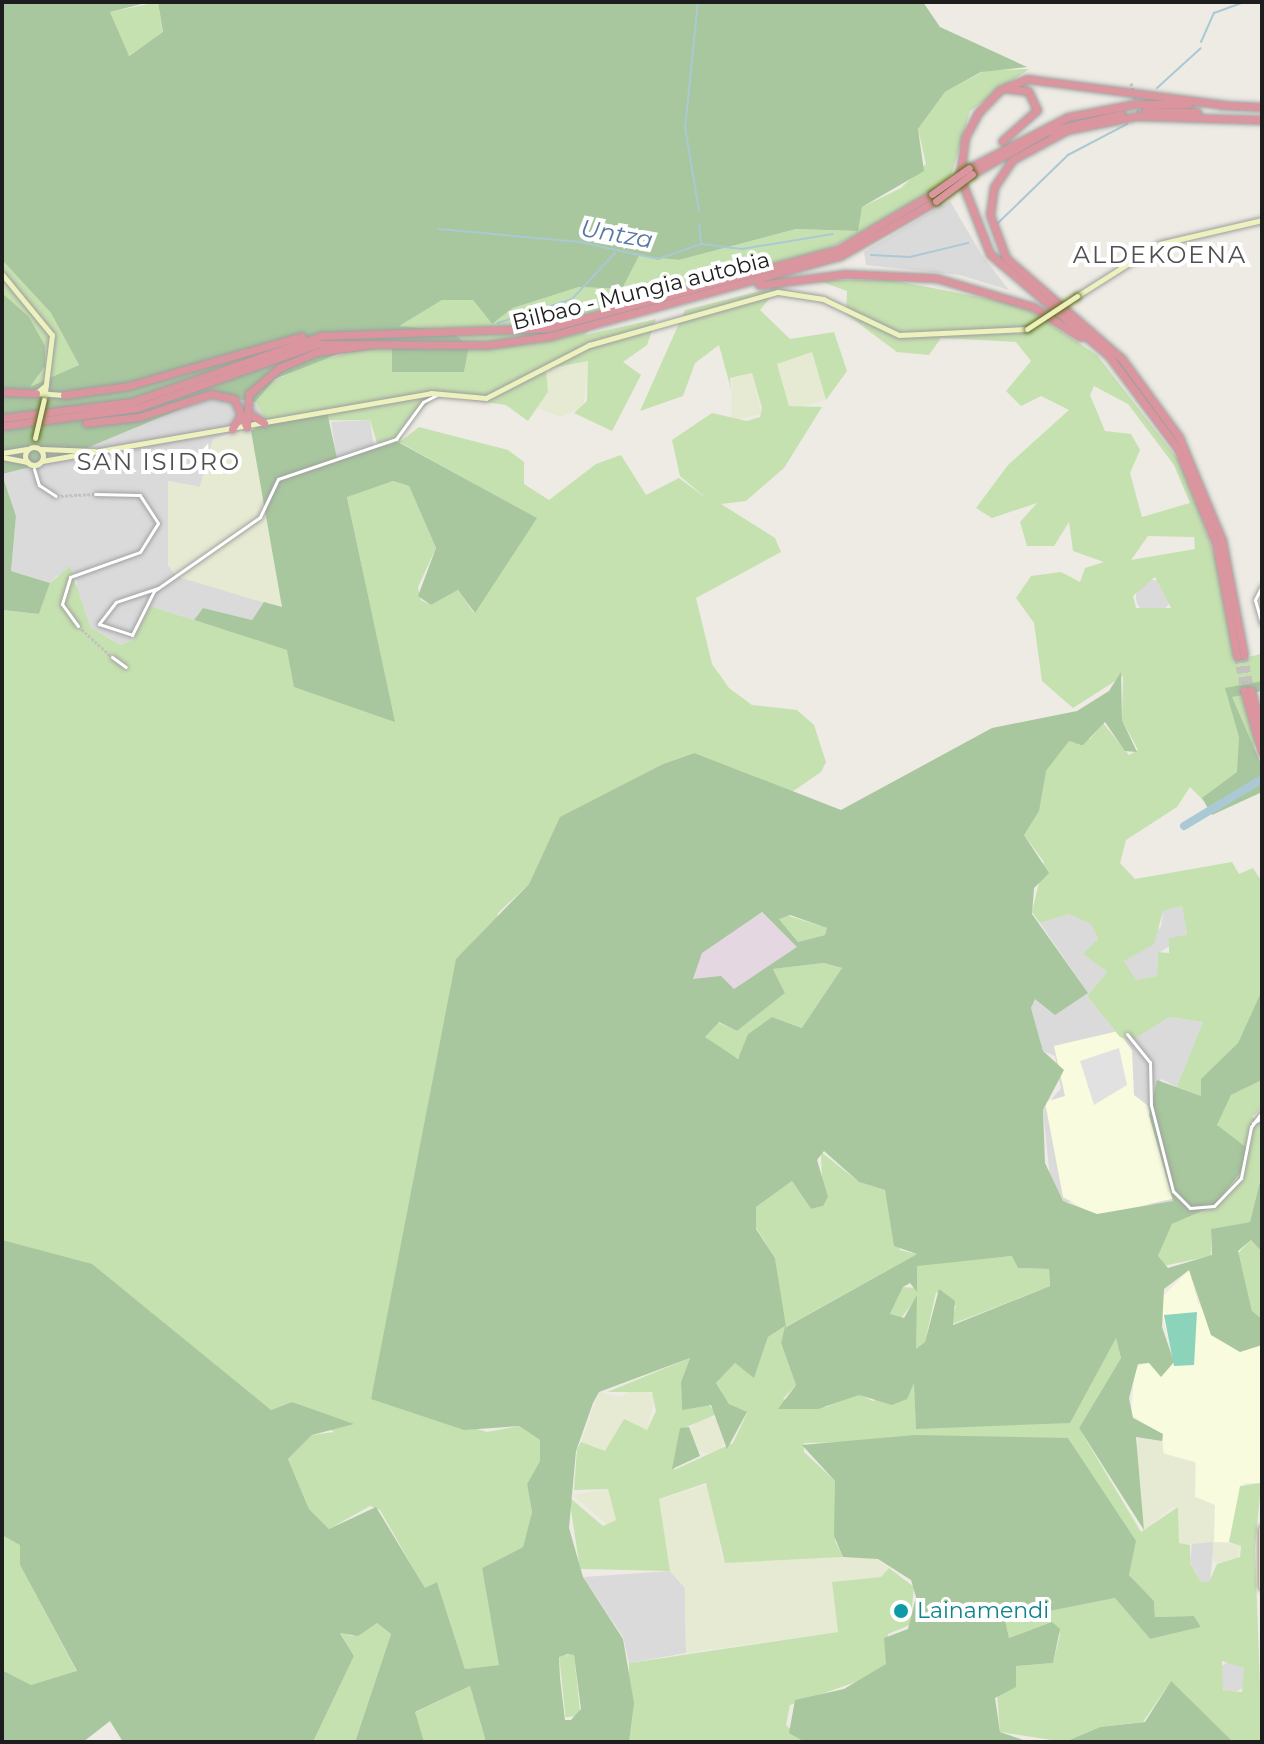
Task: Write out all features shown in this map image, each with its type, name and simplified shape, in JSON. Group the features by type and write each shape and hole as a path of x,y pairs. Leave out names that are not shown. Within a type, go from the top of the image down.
{"highway":[{"path":"1179,437 1119,361 998,263 967,210 962,149 987,102 1015,83 1048,77 1225,105"},
{"path":"984,157 1037,110 1023,88 987,102"},
{"name":"Bilbao - Mungia autobia","path":"970,171 984,157 1088,112 1135,104 1262,107"},
{"name":"Bilbao - Mungia autobia","path":"2,426 68,423 137,408 318,344 427,343 551,336 725,291 840,256 970,171 1046,132 1112,115 1262,117"},
{"path":"1063,317 1151,407 1207,514 1240,656 1222,540 1179,437 1115,352 1006,258 991,223 994,187 1021,153 1092,124 1137,116 1262,117"},
{"name":"Bilbao - Mungia autobia","path":"2,418 108,408 320,336 549,328 837,250 934,197"},
{"path":"725,291 878,273 989,289 1075,333 1151,407"},
{"path":"64,395 128,386 254,345 320,336"},
{"path":"232,429 244,414 256,384 298,358 347,346 427,343"},
{"path":"2,392 36,393"},
{"path":"68,423 139,417 211,394 234,399 244,414 247,427"},
{"path":"244,414 264,423"},
{"path":"1262,731 1247,690 1262,753"}],"main road":[{"path":"1262,1529 1262,1587"}],"street":[{"path":"2,455 28,462 42,461 441,393 496,395 589,345 778,292 812,295 899,335 1027,329 1159,244 1262,220"},
{"path":"2,274 52,335 49,381 35,438 28,449 28,462"},
{"path":"49,381 36,393 44,399 64,395"},
{"path":"49,381 64,395"},
{"path":"158,588 132,635 99,624 116,602 158,588 260,517 278,479 396,439 423,402 441,393"},
{"path":"35,438 42,461"},
{"path":"2,455 39,448 107,452"},
{"path":"34,469 39,485 56,496"},
{"path":"78,626 62,604 70,577 140,552 158,523 150,503 134,492 95,494"},
{"path":"1262,586 1255,600 1262,624"},
{"path":"112,657 126,667"},
{"path":"1127,1034 1150,1062 1151,1105 1173,1191 1190,1208 1214,1206 1241,1178 1253,1123 1262,1112"},
{"path":"1253,1123 1262,1118"}],"shaded area":[{"path":"950,201 981,254 1009,290 960,275 866,265 864,252"},
{"path":"812,352 826,400 790,410 776,362"},
{"path":"590,361 583,407 561,417 537,408 550,365"},
{"path":"752,373 762,414 731,421 732,378"},
{"path":"214,395 255,402 266,421 213,439 200,487 168,481 168,565 176,576 264,602 252,620 203,608 194,620 150,606 133,640 120,645 90,627 77,601 77,580 58,575 50,583 11,571 16,516 2,473 58,460"},
{"path":"370,420 374,447 337,459 331,422"},
{"path":"251,431 282,608 176,576 168,565 168,481 200,487 213,439"},
{"path":"1153,580 1165,585 1170,597 1165,609 1153,614 1141,609 1136,597 1141,585"},
{"path":"1182,906 1187,936 1158,953 1157,976 1136,981 1124,961 1161,927 1163,911"},
{"path":"761,912 798,947 734,989 693,979 702,953"},
{"path":"1069,914 1091,923 1098,939 1084,954 1107,972 1087,996 1120,1037 1131,1040 1169,1017 1203,1022 1183,1080 1177,1087 1161,1079 1149,1114 1173,1201 1167,1205 1063,1202 1051,1188 1043,1110 1061,1088 1055,1056 1043,1051 1031,1008 1035,999 1088,993 1040,923"},
{"path":"1118,1031 1132,1050 1134,1095 1147,1105 1176,1198 1096,1216 1063,1197 1045,1102 1065,1096 1054,1046"},
{"path":"1119,1048 1127,1085 1094,1105 1080,1061"},
{"path":"1189,1270 1198,1303 1225,1339 1240,1351 1262,1345 1261,1483 1245,1483 1229,1542 1214,1542 1213,1504 1195,1497 1196,1463 1163,1453 1163,1435 1131,1415 1135,1367 1149,1362 1161,1377 1174,1362 1159,1300"},
{"path":"631,1389 656,1395 647,1430 602,1452 581,1442 599,1392 621,1397"},
{"path":"708,1417 721,1422 726,1435 721,1448 708,1453 695,1448 690,1435 695,1422"},
{"path":"1139,1434 1162,1441 1164,1454 1195,1462 1195,1497 1215,1505 1214,1542 1240,1545 1237,1563 1213,1562 1213,1542 1180,1545 1174,1506 1144,1530 1135,1465"},
{"path":"710,1484 722,1559 871,1555 889,1568 881,1577 832,1582 838,1632 686,1653 685,1588 670,1571 658,1500"},
{"path":"608,1489 616,1520 610,1527 572,1495"},
{"path":"1192,1542 1214,1542 1210,1582 1201,1582 1190,1562"},
{"path":"670,1571 685,1588 686,1653 629,1663 623,1637 583,1577"},
{"path":"1232,1662 1243,1666 1247,1677 1243,1688 1232,1692 1221,1688 1217,1677 1221,1666"}],"green space":[{"path":"2,2 150,2 110,12 129,56 163,32 158,2 923,2 940,27 1027,67 981,72 945,92 918,129 924,171 862,207 858,231 796,229 679,260 639,256 622,289 579,287 513,308 492,324 473,300 442,300 399,326 451,331 469,347 464,372 392,372 392,347 338,354 275,379 255,402 214,395 58,460 2,474 2,293 29,317 45,346 45,366 30,387 79,365 51,313 2,260"},
{"path":"158,2 163,33 128,56 110,12"},
{"path":"1029,69 970,111 951,176 904,211 826,250 609,309 585,335 656,319 647,345 623,362 641,375 612,431 574,413 587,401 588,361 546,369 548,392 528,421 506,405 436,395 402,430 401,441 419,427 508,450 524,462 524,484 549,500 596,464 621,455 646,495 679,478 707,499 680,476 672,440 712,413 747,421 760,417 762,408 752,373 730,378 731,389 719,345 695,363 683,396 640,411 685,310 780,286 760,310 790,339 834,332 847,371 826,400 812,352 777,364 789,406 822,407 784,468 746,501 721,504 775,538 781,552 696,598 712,664 729,688 752,705 797,710 814,725 826,762 821,772 789,794 693,753 663,764 560,818 529,884 498,913 371,1398 487,1432 519,1426 540,1440 540,1461 527,1484 532,1512 523,1547 482,1568 500,1665 465,1669 437,1582 425,1589 380,1510 370,1506 329,1529 309,1509 288,1459 312,1435 334,1432 292,1402 271,1410 249,1398 151,1312 2,1240 2,610 39,614 50,583 70,566 90,627 120,645 133,640 150,606 288,650 394,721 347,496 393,481 409,486 436,548 418,587 421,600 431,605 458,590 474,613 536,518 401,443 377,443 370,420 266,421 255,401 266,385 312,362 373,347 393,347 397,372 464,372 469,347 397,325 442,300 473,300 492,324 513,308 579,287 622,289 639,256 679,260 796,229 855,231 862,207 901,188 926,164 918,129 945,92 986,70"},
{"path":"2,260 51,313 79,365 39,387 30,387 45,366 45,346 2,293"},
{"path":"817,280 891,280 1021,305 1097,355 1183,466 1216,559 1235,660 1261,654 1262,681 1240,686 1256,743 1225,791 1204,801 1190,787 1177,807 1126,840 1120,863 1135,879 1232,862 1239,874 1253,868 1262,882 1262,990 1238,1043 1201,1082 1201,1096 1177,1087 1203,1022 1169,1017 1131,1041 1120,1037 1087,996 1107,972 1083,954 1098,939 1091,924 1069,914 1040,923 1032,912 1044,862 1024,835 1046,771 1069,740 1090,739 1103,723 1129,755 1138,750 1122,720 1123,676 1073,708 1042,681 1034,623 1016,598 1031,576 1061,572 1080,582 1085,568 1104,562 1073,551 1069,522 1054,546 1027,546 1020,522 1037,503 992,518 976,508 1008,465 1069,410 1041,396 1021,406 1006,391 1031,361 1016,342 941,338 929,355 897,352 846,314 847,291","holes":["1094,386 1128,404 1174,465 1190,503 1142,517 1130,473 1140,450 1131,434 1105,431 1090,395","1148,536 1194,537 1195,549 1131,560","1155,577 1171,608 1136,608 1133,596","1182,906 1187,935 1169,938 1169,953 1158,952 1157,976 1136,980 1124,961 1154,944 1163,911"]},
{"path":"327,412 337,458 398,442 537,518 475,613 458,590 431,605 418,596 436,548 409,486 393,481 347,497 395,722 294,687 287,650 194,620 203,608 252,620 264,602 282,607 251,431 266,421"},
{"path":"2,474 16,516 11,571 50,583 39,614 2,610"},
{"path":"1121,672 1122,720 1137,752 1125,751 1105,722 1083,745 1069,741 1046,771 1039,811 1024,835 1049,873 1034,888 1032,914 1088,993 1055,1015 1035,999 1031,1008 1043,1051 1064,1070 1043,1110 1045,1163 1063,1201 1097,1214 1173,1201 1149,1115 1157,1080 1201,1096 1201,1079 1238,1043 1262,990 1262,1080 1231,1095 1217,1125 1247,1148 1241,1172 1214,1206 1172,1224 1158,1256 1168,1268 1212,1255 1211,1229 1250,1222 1262,1173 1262,1252 1251,1240 1238,1251 1252,1311 1262,1319 1262,1345 1240,1352 1211,1335 1189,1270 1164,1289 1162,1327 1174,1362 1161,1377 1149,1363 1138,1364 1129,1398 1133,1418 1163,1434 1162,1441 1136,1437 1144,1530 1079,1428 1121,1358 1116,1338 1070,1423 916,1429 914,1383 907,1399 892,1405 859,1395 818,1409 778,1409 796,1385 781,1343 785,1326 768,1337 754,1378 735,1363 716,1383 729,1404 747,1412 727,1449 711,1405 682,1410 681,1382 690,1358 599,1392 593,1403 576,1451 569,1528 583,1577 623,1639 634,1703 629,1742 486,1742 470,1686 415,1712 424,1742 355,1742 391,1634 377,1623 358,1636 340,1633 354,1656 313,1742 123,1742 110,1721 83,1742 2,1742 2,1670 31,1685 77,1671 20,1565 20,1545 2,1535 2,1240 92,1264 271,1410 292,1402 354,1424 312,1435 288,1459 309,1509 329,1529 376,1507 425,1588 437,1582 465,1669 499,1665 482,1568 523,1547 532,1512 527,1484 540,1461 540,1440 519,1426 464,1430 371,1399 456,959 529,884 560,817 663,764 694,753 841,810 992,728 1077,711 1109,691","holes":["762,912 797,947 734,989 721,976 693,979 702,953","790,915 827,928 825,935 798,942 779,919","824,963 842,968 802,1028 772,1017 748,1034 738,1059 705,1037 719,1022 737,1031 785,993 773,969","824,1151 859,1182 885,1190 894,1246 917,1254 786,1327 775,1258 756,1229 756,1207 792,1181 811,1209 823,1206 828,1197 817,1160","1012,1256 1018,1268 1049,1269 1050,1286 953,1325 955,1301 939,1289 925,1342 916,1349 917,1295 904,1318 890,1314 903,1287 910,1283 917,1292 917,1266","574,1655 581,1709 571,1720 565,1720 559,1657"]},
{"path":"1262,681 1262,691 1232,697 1262,766 1262,792 1212,815 1202,798 1237,772 1239,737 1225,688"},
{"path":"786,915 827,928 825,935 798,942 779,919"},
{"path":"824,963 842,968 803,1028 772,1017 748,1034 744,1054 734,1060 705,1037 717,1022 737,1031 785,993 773,969"},
{"path":"1262,1080 1262,1107 1252,1117 1262,1123 1262,1173 1250,1222 1211,1229 1211,1256 1163,1266 1158,1256 1172,1224 1212,1207 1238,1177 1243,1144 1225,1139 1217,1124 1231,1095"},
{"path":"821,1152 859,1182 885,1190 900,1250 917,1254 785,1327 781,1343 796,1385 783,1399 826,1407 858,1394 873,1401 915,1382 916,1428 1116,1337 1121,1358 1079,1428 1141,1532 1178,1507 1179,1543 1190,1545 1190,1563 1201,1582 1209,1582 1217,1564 1240,1557 1241,1546 1229,1542 1240,1486 1261,1483 1255,1549 1262,1742 1211,1742 1171,1681 1143,1722 1100,1727 1065,1742 1000,1732 997,1693 1016,1687 1016,1666 1053,1663 1060,1634 1050,1623 1009,1638 1005,1620 1115,1598 1150,1639 1201,1627 1194,1616 1155,1617 1154,1601 1129,1575 1135,1542 1068,1438 804,1443 804,1452 835,1481 835,1541 843,1557 725,1563 706,1483 659,1499 670,1571 580,1569 569,1497 603,1526 616,1520 608,1489 574,1490 577,1449 581,1442 605,1451 624,1419 647,1430 656,1411 652,1392 607,1392 690,1358 681,1382 682,1409 708,1404 717,1414 684,1428 674,1470 733,1443 747,1413 729,1404 716,1383 735,1363 754,1377 768,1337 785,1326 775,1258 755,1226 756,1207 792,1181 811,1209 823,1206","holes":["1222,1661 1244,1668 1242,1692 1223,1690"]},
{"path":"1251,1240 1262,1252 1262,1319 1252,1311 1238,1253"},
{"path":"1013,1256 1018,1268 1049,1269 1050,1286 950,1325 956,1306 936,1292 925,1342 916,1350 915,1300 899,1321 890,1314 903,1287 916,1288 916,1265"},
{"path":"1197,1312 1194,1365 1174,1366 1164,1315"},
{"path":"689,1427 700,1456 672,1469 680,1428"},
{"path":"915,1435 1068,1438 1136,1541 1129,1575 1154,1601 1155,1617 1194,1616 1201,1627 1150,1639 1115,1598 1005,1620 1009,1638 1052,1622 1060,1629 1053,1663 1016,1666 1016,1687 995,1698 1000,1732 1029,1742 805,1742 789,1733 795,1700 844,1689 886,1664 884,1638 908,1629 916,1597 911,1580 878,1559 843,1557 834,1536 835,1481 802,1445"},
{"path":"2,1535 21,1545 20,1565 77,1672 31,1685 2,1670"},
{"path":"889,1568 914,1587 910,1625 888,1634 886,1664 870,1677 790,1705 786,1725 805,1742 629,1742 629,1663 838,1632 832,1582 881,1577"},
{"path":"377,1623 391,1634 355,1742 313,1742 354,1656 340,1632 352,1636"},
{"path":"574,1654 580,1716 566,1717 559,1656"},
{"path":"1171,1681 1233,1742 1065,1742 1100,1727 1145,1722"},
{"path":"470,1686 486,1742 424,1742 414,1713"}],"waterway":[{"path":"698,2 685,127 699,211"},
{"name":"Untza","path":"1201,42 1214,13 1245,2"},
{"name":"Untza","path":"1157,88 1201,48"},
{"name":"Untza","path":"998,223 1068,155 1127,124"},
{"path":"699,224 701,242"},
{"name":"Untza","path":"439,229 580,242 658,259 701,244 742,249 833,234"},
{"name":"Untza","path":"871,255 910,257 968,243"},
{"path":"498,323 572,299 615,253"},
{"path":"1184,826 1262,779"}],"tunnel":[{"path":"1131,83 1140,120"},
{"path":"56,496 95,494"},
{"path":"78,626 112,657"},
{"path":"1244,655 1251,690"},
{"path":"1237,656 1244,690"}],"place":[{"name":"Lainamendi","path":"901,1611"}],"district":[{"name":"ALDEKOENA","path":"1160,255"},
{"name":"SAN ISIDRO","path":"159,462"}]}
